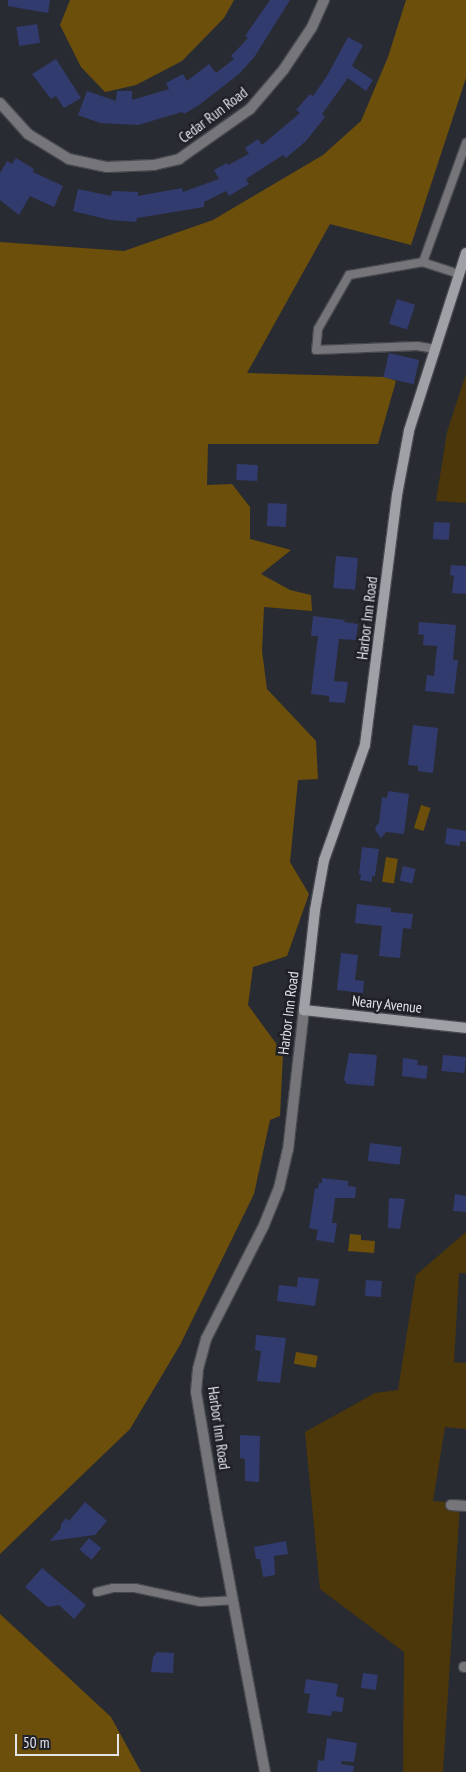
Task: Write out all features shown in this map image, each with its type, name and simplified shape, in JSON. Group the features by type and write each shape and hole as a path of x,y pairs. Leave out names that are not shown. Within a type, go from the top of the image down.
{"main road":[{"name":"Harbor Inn Road","path":"304,1010 315,910 324,860 365,745 397,495 409,431 466,254"},
{"name":"Neary Avenue","path":"304,1010 466,1028"}],"street":[{"name":"Cedar Run Road","path":"0,103 28,134 69,159 107,168 154,166 179,159 250,109 284,69 312,27 324,0"},
{"name":"Harbor Inn Road","path":"265,1772 196,1392 198,1369 206,1339 264,1225 279,1188 288,1150 304,1010"},
{"path":"451,1505 466,1506"}],"lane":[{"path":"423,262 466,143"},
{"path":"436,349 417,346 316,350 318,329 349,275 423,262 460,274"},
{"path":"97,1592 130,1588 200,1602 233,1600"}],"shaded area":[{"path":"70,0 234,0 224,18 182,61 136,85 105,92 81,67 60,25"},
{"path":"406,0 466,0 466,78 411,245 330,224 247,373 386,377 396,381 378,444 208,444 207,485 232,484 250,507 250,539 291,550 261,574 290,590 311,595 312,611 264,607 262,651 267,689 316,741 318,779 298,780 290,862 309,894 287,956 253,967 248,1005 283,1053 280,1116 270,1120 254,1194 180,1345 130,1429 0,1554 0,242 124,251 213,220 323,155 361,121 388,57"},
{"path":"466,374 466,503 436,501 447,432"},
{"path":"421,805 431,808 424,831 414,828"},
{"path":"386,857 398,859 394,884 382,882"},
{"path":"466,1232 466,1273 459,1273 454,1362 466,1363 466,1429 445,1427 433,1501 460,1503 443,1772 403,1772 404,1652 320,1589 305,1432 375,1393 398,1390 416,1275"},
{"path":"350,1234 361,1235 361,1240 375,1241 374,1253 348,1251"},
{"path":"296,1352 318,1356 316,1368 294,1364"},
{"path":"0,1614 111,1717 141,1772 0,1772"}],"building":[{"path":"8,0 50,0 48,13 8,6"},
{"path":"270,0 290,0 255,56 239,74 199,105 184,114 182,112 138,125 100,123 78,115 87,91 116,101 117,91 132,91 132,100 169,89 166,83 183,74 187,81 209,64 216,73 234,59 231,56 248,38 245,36"},
{"path":"37,24 40,43 19,46 16,27"},
{"path":"348,37 363,45 352,66 373,80 366,91 348,78 322,114 325,117 306,141 286,158 283,155 246,179 249,184 229,196 226,191 204,202 204,207 137,218 136,222 110,220 73,211 78,189 111,196 112,191 138,192 138,196 182,188 183,192 219,179 214,170 249,154 245,148 258,139 262,145 300,113 296,110 310,94 313,96 327,76"},
{"path":"56,59 81,98 64,108 56,96 51,99 32,74"},
{"path":"16,158 34,169 33,172 63,186 54,207 30,196 19,215 0,200 0,173 7,161 12,164"},
{"path":"397,299 415,305 407,330 389,324"},
{"path":"389,353 419,360 414,384 383,377"},
{"path":"237,464 258,465 257,481 236,480"},
{"path":"268,503 287,504 286,527 267,526"},
{"path":"434,522 450,523 449,540 433,539"},
{"path":"336,556 358,558 355,590 333,588"},
{"path":"451,565 466,566 466,594 452,593 454,576 450,575"},
{"path":"313,616 345,620 344,622 358,624 356,640 339,639 334,681 348,682 345,703 329,702 329,696 311,694 318,636 311,636"},
{"path":"419,622 456,625 453,660 458,660 454,694 425,691 427,675 434,676 437,646 423,645 424,635 418,634"},
{"path":"413,725 438,728 433,773 418,771 418,766 408,765"},
{"path":"388,791 409,794 404,834 386,832 381,838 375,830 379,823 382,797 387,798"},
{"path":"447,828 466,831 466,842 460,841 460,846 445,844"},
{"path":"362,847 379,849 375,876 372,876 372,882 360,880"},
{"path":"403,866 416,869 412,884 400,881"},
{"path":"357,904 391,908 391,912 413,914 411,929 403,928 400,958 379,956 382,926 355,923"},
{"path":"341,953 358,955 355,980 364,981 363,993 337,990"},
{"path":"349,1053 377,1055 374,1086 347,1084 344,1080"},
{"path":"443,1055 466,1057 465,1073 442,1071"},
{"path":"403,1058 418,1060 417,1065 428,1066 426,1079 402,1076"},
{"path":"370,1143 402,1147 400,1165 368,1161"},
{"path":"322,1178 348,1181 348,1186 356,1187 355,1198 335,1198 332,1223 337,1223 334,1243 316,1240 318,1230 309,1228 315,1188 318,1189 319,1183 322,1183"},
{"path":"455,1194 466,1196 466,1212 453,1211"},
{"path":"389,1198 405,1199 400,1229 388,1228"},
{"path":"298,1277 319,1279 315,1306 277,1301 279,1285 297,1287"},
{"path":"366,1280 382,1281 381,1297 365,1296"},
{"path":"256,1335 286,1338 280,1383 257,1381 261,1351 255,1350"},
{"path":"240,1435 260,1436 259,1482 245,1481 245,1459 240,1458"},
{"path":"85,1502 107,1521 95,1535 50,1541 61,1528 61,1524 66,1518 69,1521"},
{"path":"89,1538 101,1548 92,1560 79,1549"},
{"path":"286,1541 288,1554 274,1556 275,1575 263,1577 260,1559 256,1559 254,1547"},
{"path":"42,1568 86,1605 74,1619 59,1605 48,1607 25,1587"},
{"path":"157,1652 174,1653 173,1673 151,1672 153,1657"},
{"path":"363,1673 378,1675 376,1690 361,1688"},
{"path":"306,1679 338,1684 336,1696 344,1698 342,1712 332,1711 331,1716 307,1713 310,1694 304,1693"},
{"path":"327,1738 357,1743 354,1762 342,1761 341,1764 354,1766 353,1772 317,1772 318,1760 324,1761"}]}
